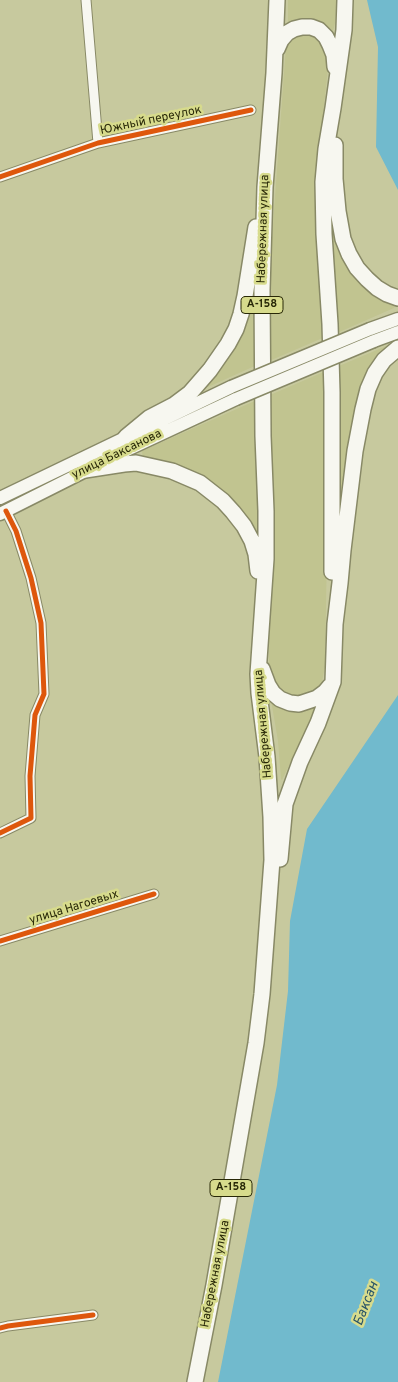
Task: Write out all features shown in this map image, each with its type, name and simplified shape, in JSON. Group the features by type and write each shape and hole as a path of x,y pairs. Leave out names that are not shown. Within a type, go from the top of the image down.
{"main road":[{"name":"Набережная улица","path":"195,1382 214,1285 256,1043 262,994 272,860 272,817 259,693 259,658 266,559 262,290 264,187 278,0"},
{"name":"А-158","path":"262,994 270,950 285,804 333,682 335,624 332,583 332,392 323,182 326,149 334,108 344,30 345,0"},
{"path":"275,53 281,40 294,29 311,27 319,30 326,37 334,55 337,86"},
{"path":"334,108 336,188 343,239 357,268 367,279 382,291 398,298"},
{"path":"126,437 149,418 190,393 210,370 236,330 245,296 264,187"},
{"path":"234,393 372,335 398,318"},
{"path":"372,335 398,332"},
{"path":"335,624 347,512 363,409 368,389 375,373 384,360 398,348"},
{"name":"улица Баксанова","path":"0,498 126,437 234,393"},
{"name":"улица Баксанова","path":"3,512 234,393"},
{"path":"85,470 124,464 145,464 187,476 214,492 234,512 252,541 256,554 262,611"},
{"path":"259,658 268,685 273,693 280,699 290,703 300,704 318,698 333,682"}],"street":[{"path":"86,0 98,143"},
{"name":"Южный переулок","path":"0,177 98,143 252,110"},
{"path":"0,833 31,818 30,776 35,715 44,694 42,623 31,578 16,531 3,512"},
{"name":"улица Нагоевых","path":"0,941 154,894"},
{"path":"0,1328 93,1315"}],"green space":[{"path":"288,0 336,0 333,31 312,18 302,18 288,22"},
{"path":"302,31 323,38 329,59 320,143 325,337 269,361 270,266 286,46 292,36"},
{"path":"331,176 340,245 396,302 394,308 337,333 331,241"},
{"path":"257,250 257,365 208,387 205,384 218,369"},
{"path":"391,344 393,346 382,356 338,550 339,366"},
{"path":"326,371 327,548 325,666 322,682 315,692 302,697 287,695 278,689 271,678 269,664 270,395"},
{"path":"257,400 261,537 237,505 205,477 188,469 143,458 142,451"},
{"path":"271,700 316,705 316,709 282,780 278,741"}],"water":[{"path":"367,0 398,0 398,190 376,147 378,47"},
{"name":"Баксан","path":"398,695 398,1382 218,1382 277,1085 288,991 290,921 307,829"}],"cycle path":[{"path":"0,177 98,143 251,110"},
{"path":"0,833 31,818 30,776 35,715 44,694 41,623 31,578 16,531 6,511"},
{"path":"0,941 154,894"},
{"path":"0,1328 93,1315"}]}
